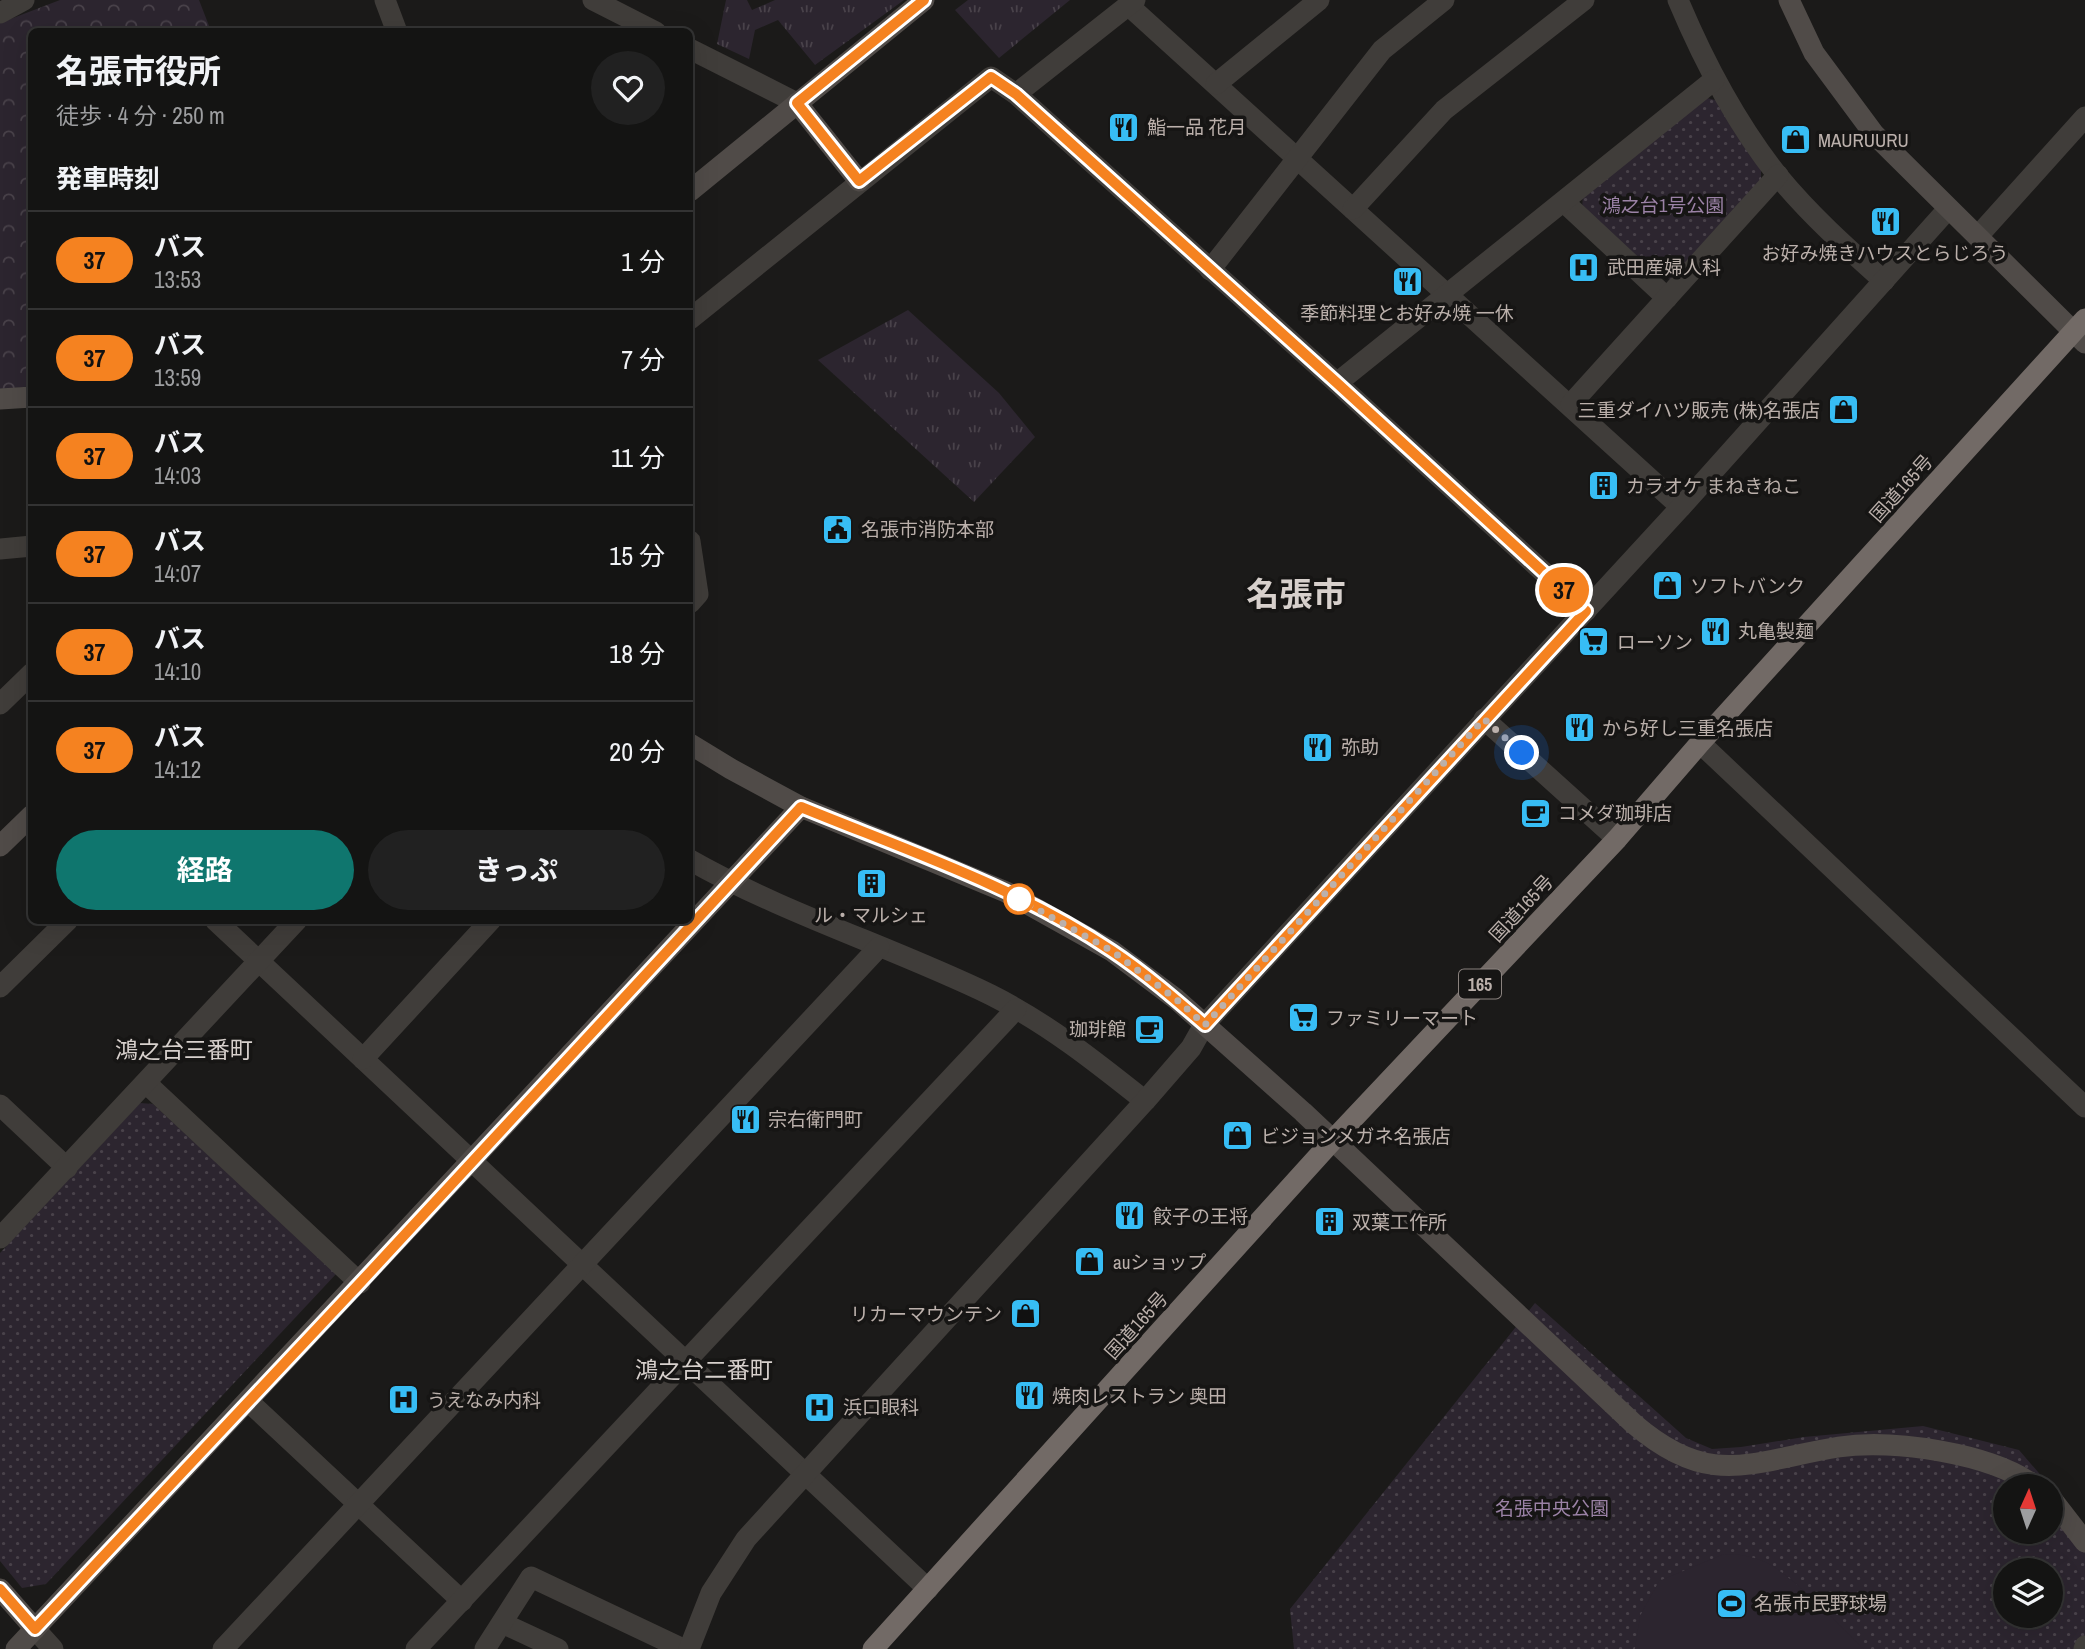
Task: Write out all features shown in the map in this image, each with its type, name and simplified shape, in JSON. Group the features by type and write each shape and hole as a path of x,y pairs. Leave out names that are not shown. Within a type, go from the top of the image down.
{"highway":[{"name":"国道165号","path":"873,1649 1333,1140 1617,839 1700,743 2081,331"}],"street":[{"path":"0,13 24,0"},
{"path":"385,0 396,28"},
{"path":"593,0 648,28"},
{"path":"693,189 924,0"},
{"path":"1216,84 1319,0"},
{"path":"1210,270 1382,50 1444,0"},
{"path":"1353,209 1444,110 1584,0"},
{"path":"1678,0 1714,79 1777,175 1820,222 1884,281"},
{"path":"1789,0 1814,53 1852,107 1901,163 2081,331"},
{"path":"1016,94 1131,3 1216,84 1571,404 1681,507"},
{"path":"693,51 797,103 859,181"},
{"path":"693,317 991,77 1016,94 1586,611"},
{"path":"1337,383 1714,79"},
{"path":"1978,236 2085,117"},
{"path":"1571,404 1777,175"},
{"path":"1564,202 1667,298"},
{"path":"689,1649 711,1593 746,1539 1145,1101 1191,1048 1205,1025 1681,507 1948,209"},
{"path":"0,400 28,397"},
{"path":"0,549 28,546"},
{"path":"693,561 698,594 693,600"},
{"path":"0,704 28,677"},
{"path":"1484,719 1617,839"},
{"path":"1700,743 2085,1107"},
{"path":"693,746 801,807 1006,892 1112,951 1176,999 1333,1140 1634,1423 1654,1441 1682,1458 1730,1467 1842,1447 1919,1449 1947,1452 1990,1463 2016,1474"},
{"path":"16,1649 801,807"},
{"path":"0,846 28,819"},
{"path":"693,862 732,883 959,981 1016,1009 1082,1051 1145,1101"},
{"path":"0,987 64,924"},
{"path":"219,924 928,1590"},
{"path":"0,1238 293,924"},
{"path":"363,1059 487,924"},
{"path":"223,1649 880,947"},
{"path":"416,1649 1016,1009"},
{"path":"146,1083 360,1283"},
{"path":"0,1105 67,1168"},
{"path":"248,1401 462,1601"},
{"path":"2063,1514 2085,1542"},
{"path":"485,1649 531,1577 682,1649"},
{"path":"0,1589 53,1649"},
{"path":"502,1623 558,1649"}],"green space":[{"path":"60,0 199,0 210,28 28,28 28,386 0,390 0,23"},
{"path":"726,0 747,0 752,10 775,0 904,0 815,65 778,20 755,30 749,59 717,44"},
{"path":"968,0 1070,0 999,58 955,10"},
{"name":"鴻之台1号公園","path":"1707,98 1719,101 1761,166 1761,180 1673,279 1659,278 1582,209 1583,195"},
{"path":"908,310 999,393 1035,437 974,502 818,360"},
{"path":"140,1103 153,1104 337,1273 46,1584 22,1588 0,1561 0,1253"},
{"name":"名張中央公園","path":"1535,1303 1686,1438 1712,1449 1923,1426 2019,1450 2040,1474 1993,1474 1993,1544 2063,1544 2063,1501 2085,1527 2085,1649 1294,1649 1290,1609"},
{"name":"名張市民野球場","path":"1724,1554 1748,1556 1783,1573 1864,1649 1635,1649 1640,1616 1659,1581"}],"bus line":[{"name":"37","path":"0,1589 35,1629 801,807 961,872 1070,926 1112,951 1176,999 1205,1025 1586,611 1016,94 991,77 859,181 797,103 924,0"}],"place":[{"name":"鮨一品 花月","path":"1124,127"},
{"name":"MAURUURU","path":"1795,140"},
{"name":"お好み焼きハウスとらじろう","path":"1885,222"},
{"name":"武田産婦人科","path":"1584,267"},
{"name":"季節料理とお好み焼 一休","path":"1407,282"},
{"name":"三重ダイハツ販売 (株)名張店","path":"1843,410"},
{"name":"カラオケ まねきねこ","path":"1603,486"},
{"name":"名張市消防本部","path":"838,529"},
{"name":"ソフトバンク","path":"1667,586"},
{"name":"丸亀製麺","path":"1715,631"},
{"name":"ローソン","path":"1594,642"},
{"name":"から好し三重名張店","path":"1579,728"},
{"name":"弥助","path":"1318,747"},
{"name":"コメダ珈琲店","path":"1535,813"},
{"name":"ル・マルシェ","path":"871,884"},
{"name":"ファミリーマート","path":"1303,1018"},
{"name":"珈琲館","path":"1149,1029"},
{"name":"宗右衛門町","path":"745,1119"},
{"name":"ビジョンメガネ名張店","path":"1238,1136"},
{"name":"餃子の王将","path":"1130,1216"},
{"name":"双葉工作所","path":"1329,1222"},
{"name":"auショップ","path":"1090,1262"},
{"name":"リカーマウンテン","path":"1025,1314"},
{"name":"焼肉レストラン 奥田","path":"1029,1396"},
{"name":"うえなみ内科","path":"404,1400"},
{"name":"浜口眼科","path":"820,1407"},
{"name":"名張市民野球場","path":"1731,1603"}],"district":[{"name":"名張市","path":"1296,594"},
{"name":"鴻之台三番町","path":"184,1049"},
{"name":"鴻之台二番町","path":"704,1369"}],"route":[{"path":"1019,899 1112,951 1176,999 1205,1025 1484,719 1522,753"}]}
